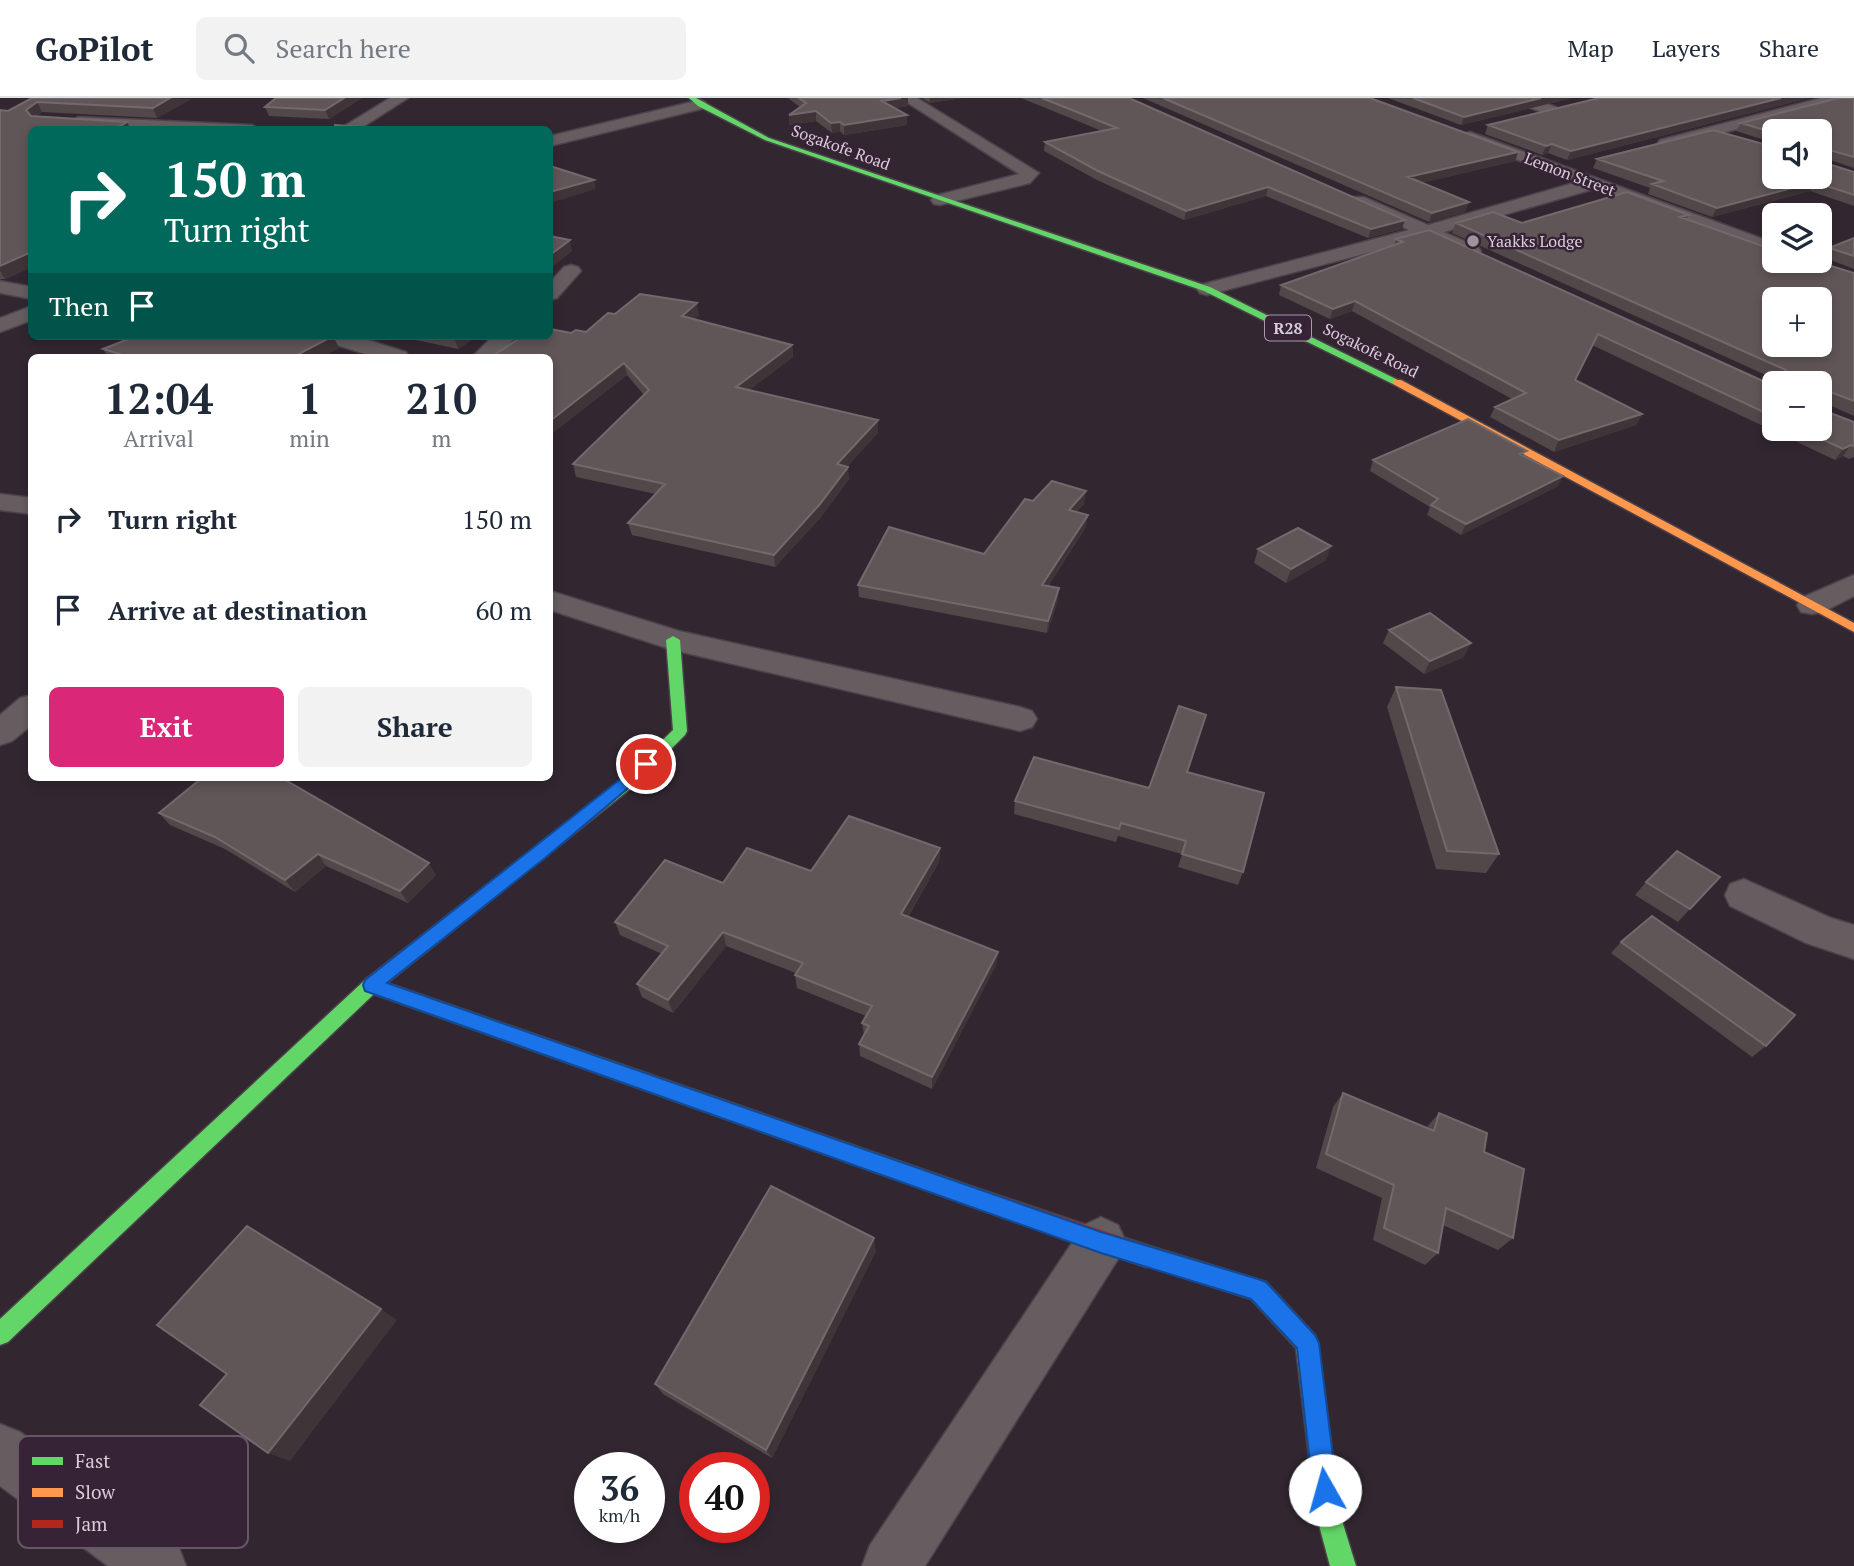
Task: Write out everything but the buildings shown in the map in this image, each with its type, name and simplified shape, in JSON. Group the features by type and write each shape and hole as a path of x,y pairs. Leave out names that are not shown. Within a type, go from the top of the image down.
{"main road":[{"name":"Sogakofe Road","path":"696,102 767,139 1207,289 1428,397 1854,628"},
{"path":"0,1334 372,985 629,781 680,731 673,640"},
{"path":"372,985 1101,1242 1258,1290 1307,1343 1328,1514 1343,1566"}],"street":[{"path":"353,126 401,98"},
{"path":"907,98 1030,173 1024,179 940,200"},
{"path":"1515,98 1558,109 1525,117"},
{"path":"1648,147 1838,98"},
{"path":"1847,98 1854,100"},
{"path":"553,140 696,102"},
{"path":"55,121 164,126"},
{"path":"1458,133 1485,126"},
{"path":"1711,131 1736,139"},
{"name":"Lemon Street","path":"1458,133 1762,245"},
{"path":"1560,169 1585,163"},
{"path":"1207,289 1428,231 1594,183"},
{"path":"1340,193 1490,260"},
{"path":"553,291 571,271"},
{"path":"0,287 28,292"},
{"path":"0,326 28,314"},
{"path":"345,340 389,354"},
{"path":"486,354 502,340"},
{"path":"0,502 28,506"},
{"path":"1812,605 1854,584"},
{"path":"553,601 673,640 1020,719"},
{"path":"0,733 28,709"},
{"path":"1744,895 1820,931 1854,942"},
{"path":"891,1566 1101,1242"},
{"path":"0,1452 18,1465"},
{"path":"133,1548 158,1566"}],"traffic: fast":[{"path":"692,98 700,105 767,139 1207,289 1397,382"},
{"path":"0,1334 371,985 630,781 680,731 673,640"},
{"path":"371,985 979,1199"},
{"path":"1146,1256 1258,1290 1307,1343 1328,1514 1343,1566"}],"traffic: slow":[{"path":"1397,382 1854,628"}],"traffic: jam":[{"path":"979,1199 1146,1256"}],"place":[{"name":"Yaakks Lodge","path":"1473,241"}],"route":[{"path":"646,764 540,854 372,985 1101,1242 1258,1290 1307,1343 1325,1490"}]}
